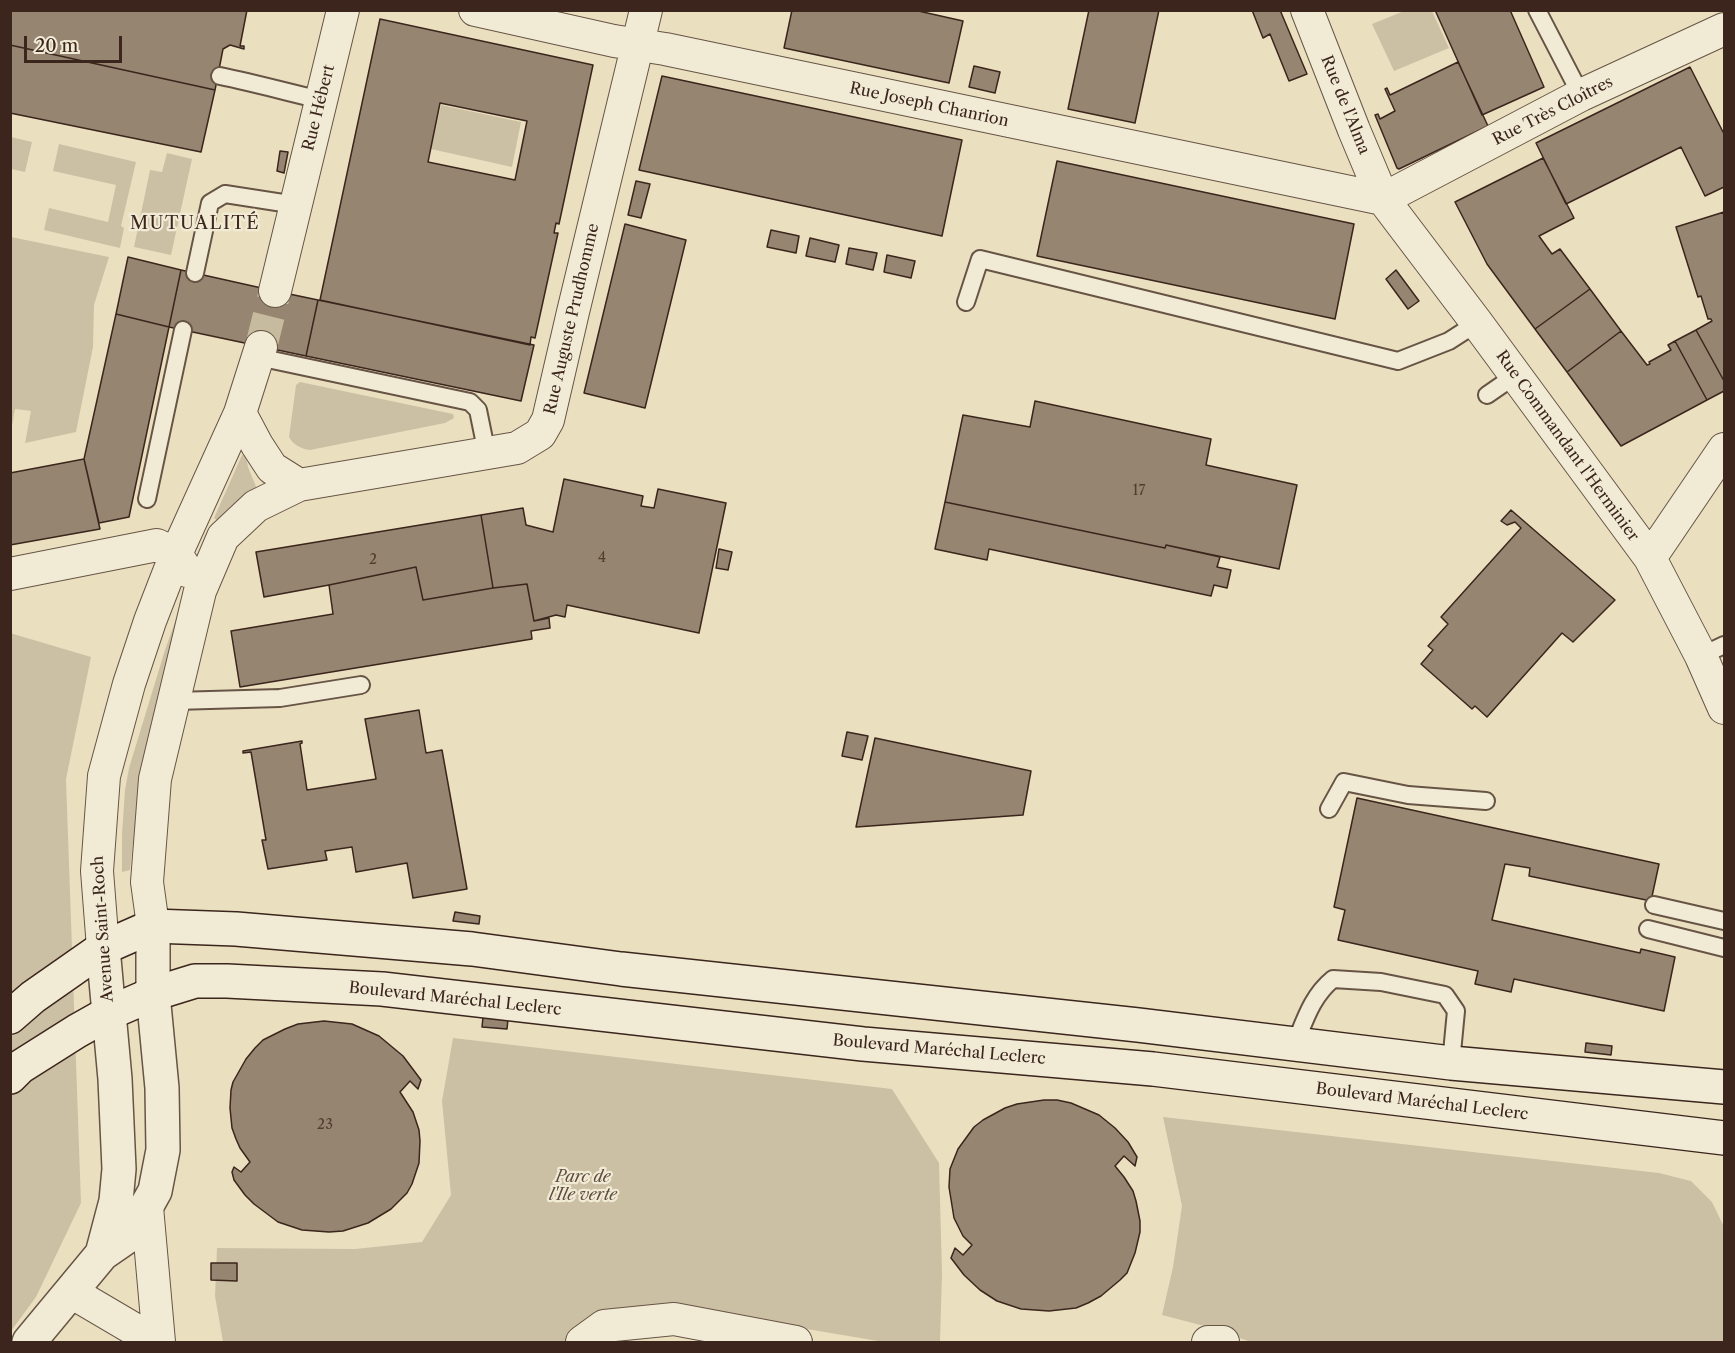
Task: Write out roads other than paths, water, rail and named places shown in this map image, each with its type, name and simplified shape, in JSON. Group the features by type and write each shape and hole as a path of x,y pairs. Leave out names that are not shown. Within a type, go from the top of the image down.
{"main road":[{"path":"29,1342 102,1254 131,1234 155,1191 163,1150 162,1088 153,994 153,926"},
{"path":"10,1017 33,997 103,948 153,926 248,929 472,949 621,969 1450,1062 1725,1087"},
{"name":"Avenue Saint-Roch","path":"102,1254 116,1201 119,1169 115,1079 103,948"},
{"name":"Boulevard Maréchal Leclerc","path":"10,1077 20,1067 109,1013 153,994 195,981 227,981 382,989 862,1044 1142,1068 1725,1138"}],"street":[{"name":"Rue Hébert","path":"275,291 343,10"},
{"name":"Rue Joseph Chanrion","path":"475,10 1383,199"},
{"name":"Rue Auguste Prudhomme","path":"200,591 223,537 256,506 299,485 517,448 540,434 548,420 646,10"},
{"name":"Rue de l'Alma","path":"1307,10 1383,199"},
{"name":"Rue Très Cloîtres","path":"1383,199 1581,95 1725,29"},
{"name":"Rue Commandant l'Herminier","path":"1383,199 1650,558 1713,650 1725,708"},
{"path":"176,554 240,413 260,352"},
{"path":"240,413 272,468 299,485"},
{"path":"1650,558 1725,449"},
{"path":"10,574 157,544 176,554 200,591 155,779 147,882 153,926"},
{"name":"Avenue Saint-Roch","path":"103,948 97,871 104,776 129,684 176,554"},
{"path":"147,1207 157,1342"},
{"path":"71,1292 157,1342"},
{"path":"582,1342 604,1326 674,1318 796,1342"},
{"path":"1208,1342 1223,1342"}],"lane":[{"path":"1537,10 1581,95"},
{"path":"220,76 321,100"},
{"path":"195,273 210,203 225,194 296,205"},
{"path":"966,302 980,259 1398,361 1449,341 1477,323"},
{"path":"147,499 183,330"},
{"path":"260,352 470,402 478,410 487,454"},
{"path":"1487,395 1516,375"},
{"path":"175,701 281,705 361,685"},
{"path":"1329,809 1344,782 1408,795 1486,801"},
{"path":"1654,906 1725,921"},
{"path":"1648,929 1725,948"},
{"path":"1295,1044 1322,988 1333,979 1381,982 1445,995 1456,1011 1450,1062"}],"tunnel":[{"path":"261,347 275,291"}],"district":[{"name":"MUTUALITÉ","path":"195,224"}],"park label":[{"name":"Parc de l'Ile verte","path":"583,1186"}]}
